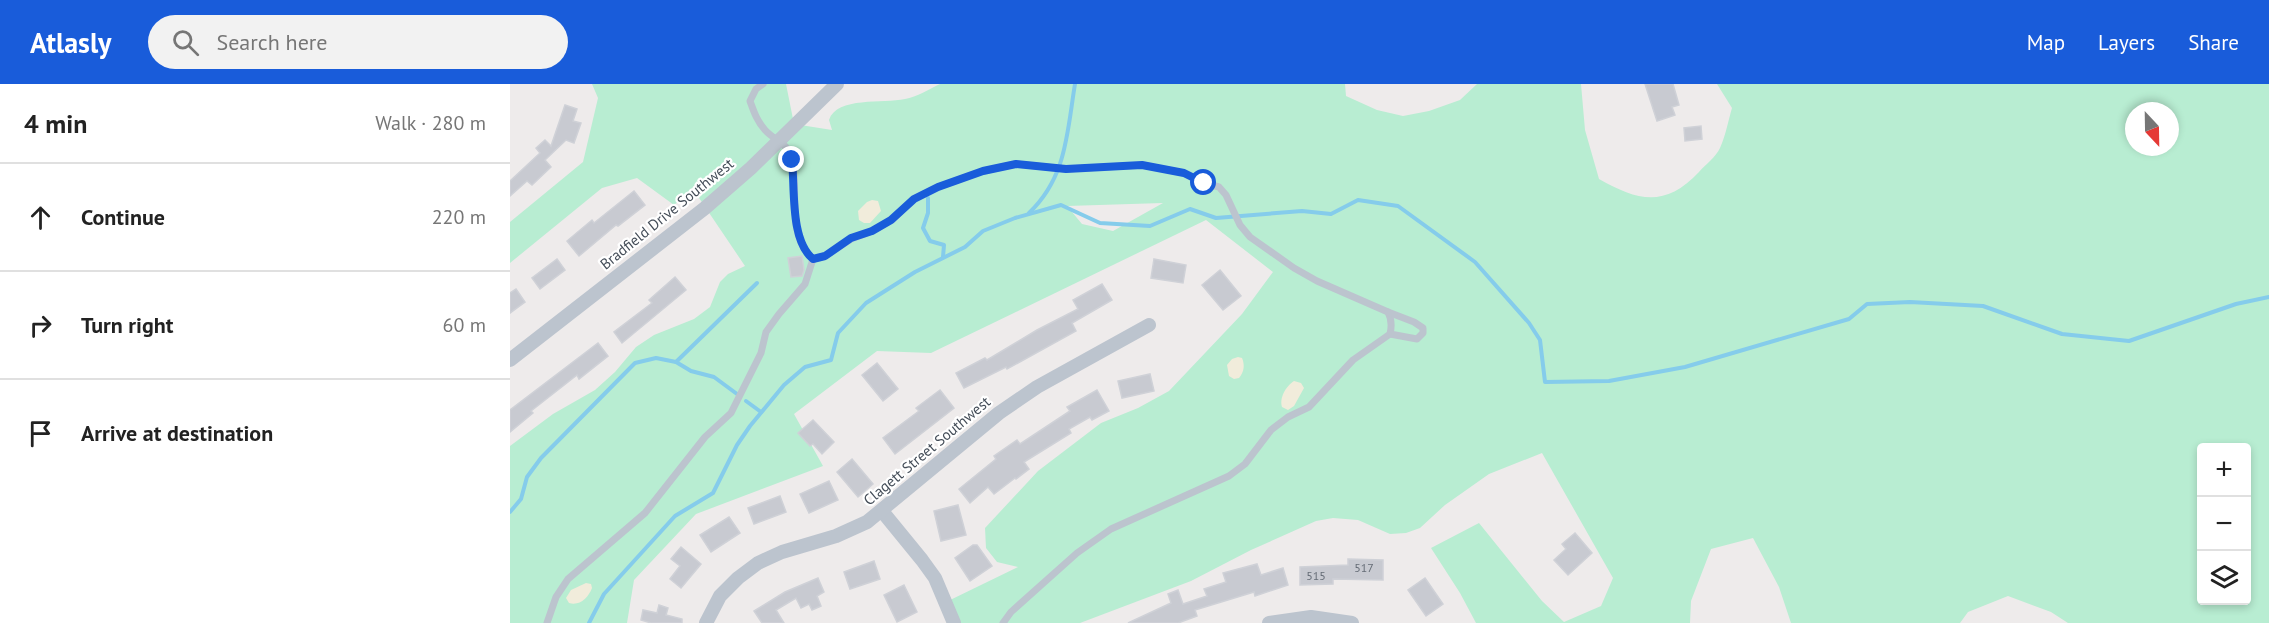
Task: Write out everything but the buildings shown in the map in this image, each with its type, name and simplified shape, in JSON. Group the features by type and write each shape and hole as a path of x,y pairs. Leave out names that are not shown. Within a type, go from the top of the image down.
{"street":[{"name":"Bradfield Drive Southwest","path":"510,360 705,208 837,84"},
{"name":"Clagett Street Southwest","path":"706,623 720,596 758,563 782,552 853,530 882,511 999,413 1037,387 1149,325"},
{"path":"882,511 935,578 954,623"},
{"path":"1269,623 1311,617 1352,623"}],"lane":[{"path":"763,84 756,89 750,101 756,118 765,130 788,147 792,160 798,238 805,252 813,259"},
{"path":"813,259 825,256 851,238 872,231 891,220 914,199 938,187 983,171 1016,164 1053,169 1142,165 1184,173 1204,183 1219,187 1226,195 1240,225 1250,237 1293,268 1317,281 1414,322 1422,328 1423,333 1417,339 1412,340 1390,334"},
{"path":"547,623 556,597 568,579 645,513 705,437 731,413 761,353 766,332 778,314 805,284 813,259"},
{"path":"1003,623 1011,612 1077,553 1111,529 1229,476 1245,464 1270,430 1309,406 1353,360 1390,334 1392,321 1388,312"}],"green space":[{"path":"592,84 786,84 794,124 832,130 829,120 841,107 862,102 909,98 940,84 1345,84 1346,96 1377,110 1403,116 1429,111 1460,100 1477,84 1581,84 1585,130 1599,179 1626,192 1651,197 1663,196 1687,184 1718,151 1732,108 1717,84 2269,84 2269,623 2068,623 2051,612 2008,596 1968,612 1960,623 1791,623 1779,587 1753,538 1711,549 1691,601 1690,623 1476,623 1431,548 1479,523 1542,601 1564,622 1601,606 1613,578 1542,453 1489,474 1445,505 1420,528 1406,533 1390,534 1358,520 1333,518 1316,521 1251,550 1191,581 1080,623 954,623 946,602 1018,567 997,562 986,548 985,528 1038,471 1101,423 1138,408 1169,391 1242,314 1273,272 1206,220 931,353 877,351 794,414 823,466 696,514 634,580 627,623 510,623 510,446 553,414 595,390 615,372 636,347 654,335 694,319 710,307 720,282 728,274 745,266 693,189 674,205 637,178 602,188 510,263 510,222 583,162 598,98","holes":["1163,203 1113,231 1082,224 1067,206"]}],"sand":[{"path":"872,200 878,201 881,211 870,223 864,223 859,220 858,211"},
{"path":"1242,358 1244,368 1239,378 1234,379 1229,376 1227,365 1232,359"},
{"path":"1294,381 1301,383 1304,388 1294,406 1288,410 1282,407 1281,400 1286,389"},
{"path":"586,583 591,584 592,588 586,598 577,603 569,603 566,598 571,590"}],"waterway":[{"path":"1029,213 1042,199 1058,169 1067,136 1075,84"},
{"path":"928,198 928,213 923,228 930,241 944,245 943,257"},
{"path":"589,623 604,594 675,516 713,493 737,445 784,385 805,367 831,360 838,333 866,303 915,272 965,247 983,231 1015,218 1061,205 1100,223 1150,226 1190,209 1216,218 1302,211 1331,214 1358,200 1398,206 1475,262 1529,323 1540,340 1545,382 1609,381 1685,367 1849,319 1867,304 1910,302 1983,306 2062,334 2129,341 2236,304 2269,297"},
{"path":"737,394 714,377 691,371 676,362 757,283"},
{"path":"510,512 521,499 527,477 541,458 635,363 656,358 676,362"},
{"path":"746,401 761,412"}],"route":[{"path":"792,160 798,238 805,252 813,259 825,256 851,238 872,231 891,220 914,199 938,187 983,171 1016,164 1053,169 1142,165 1184,173 1204,183"}]}
